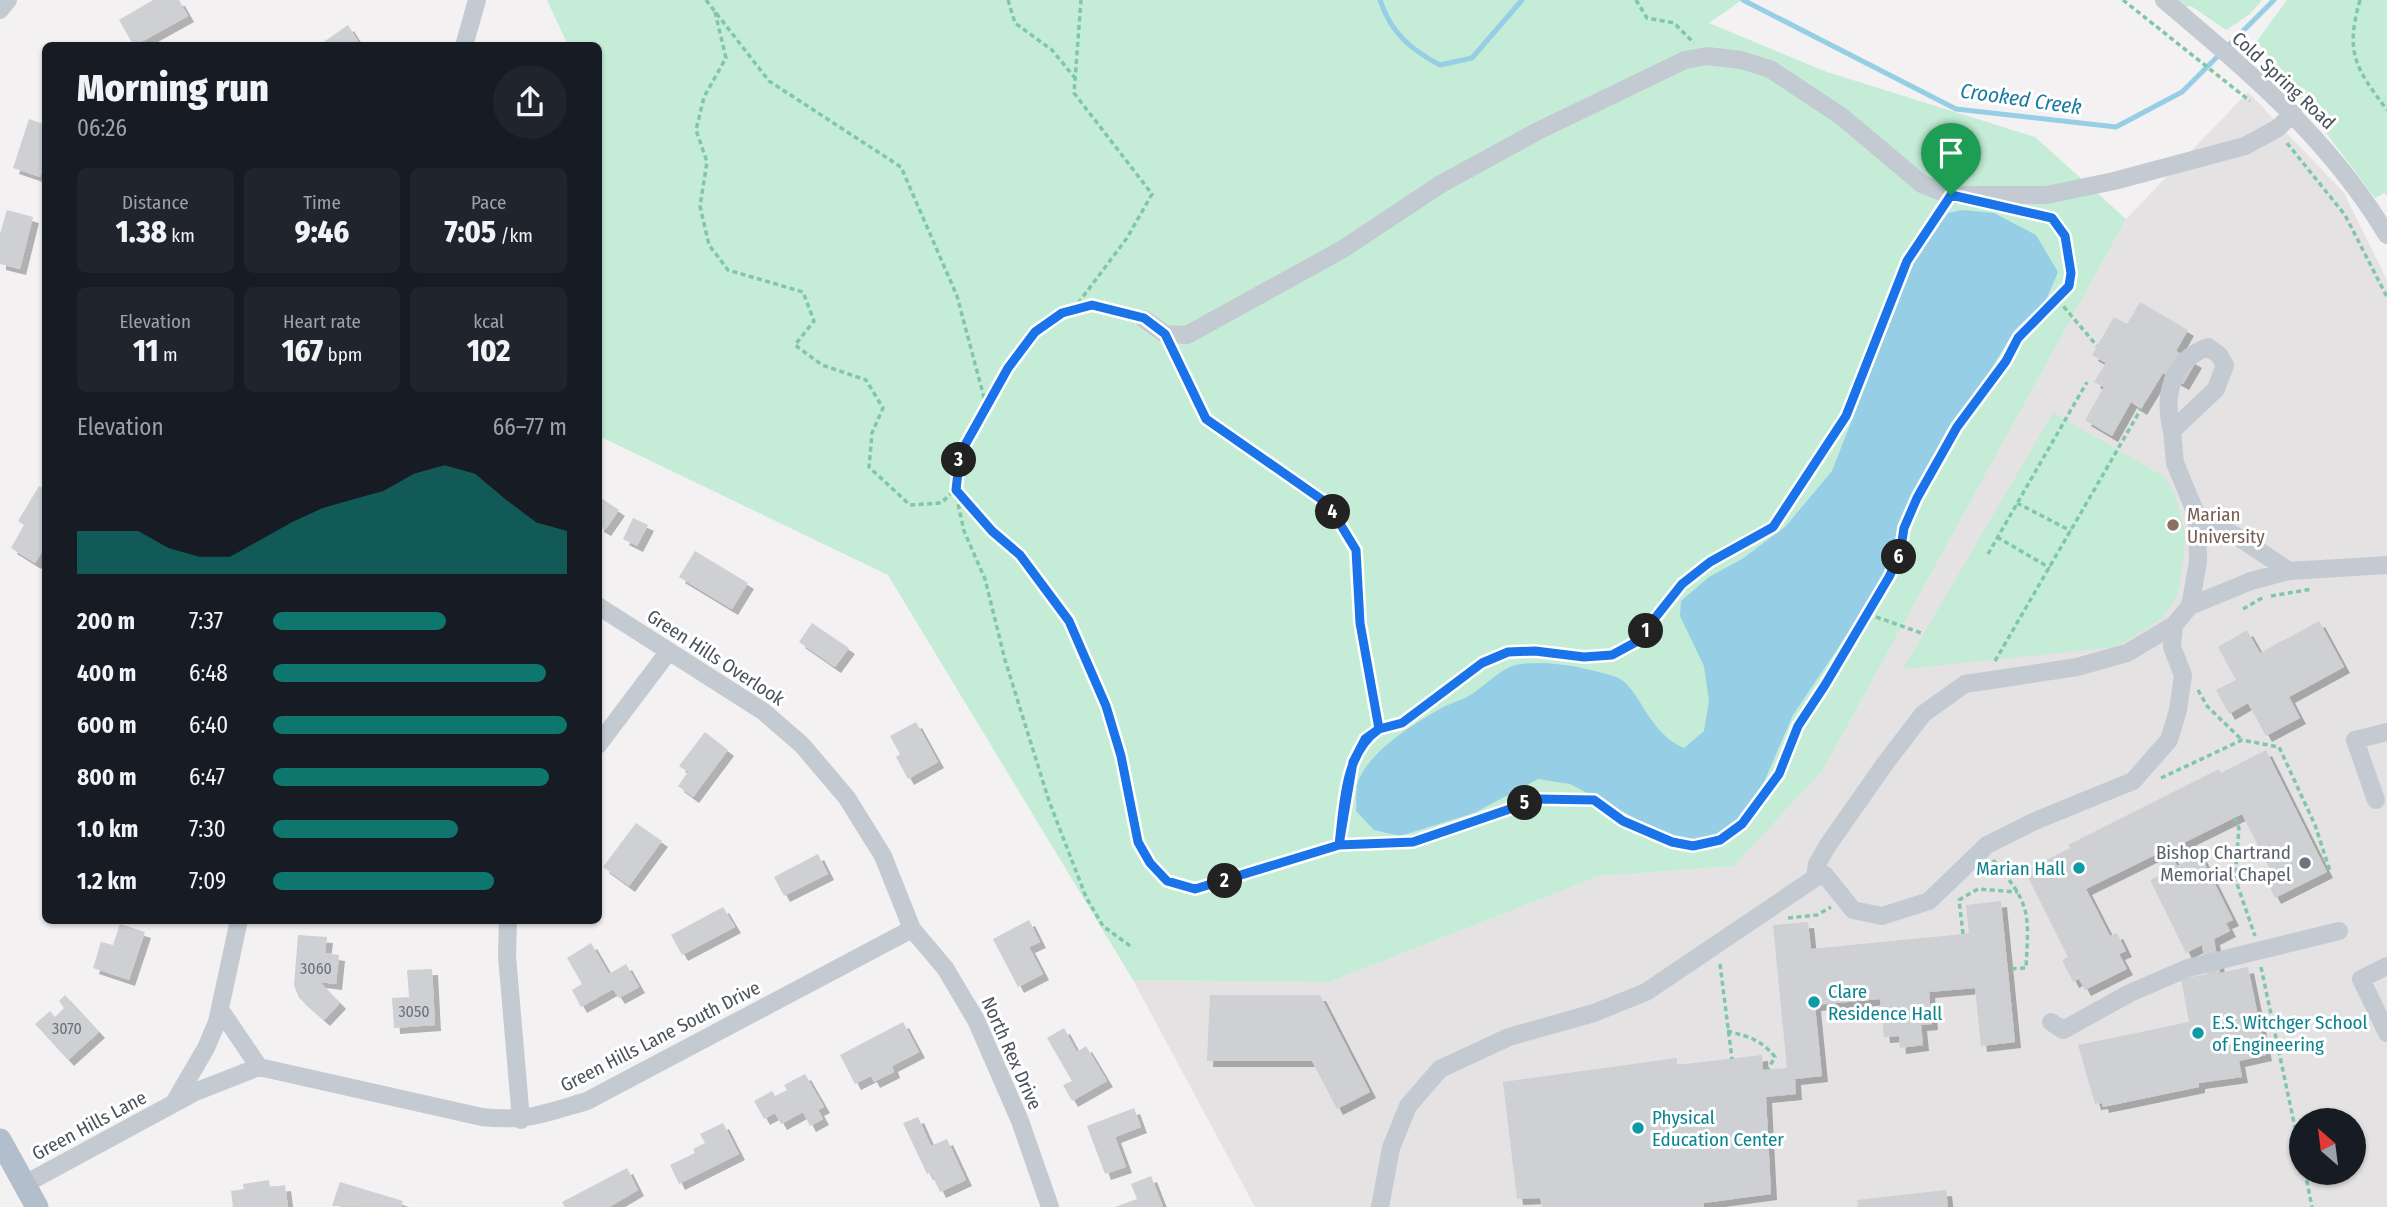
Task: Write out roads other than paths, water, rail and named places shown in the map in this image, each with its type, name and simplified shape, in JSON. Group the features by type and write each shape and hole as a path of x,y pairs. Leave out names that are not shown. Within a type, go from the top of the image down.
{"main road":[{"path":"0,1140 37,1207"}],"street":[{"path":"0,10 8,0"},
{"path":"465,42 477,0"},
{"name":"Cold Spring Road","path":"2170,5 2293,113 2347,176 2387,235"},
{"path":"1144,318 1165,334 1187,335 1343,248 1441,184 1538,131 1685,60 1702,57 1741,60 1770,69 1841,116 1922,184 1951,195 2046,195 2208,157 2245,146 2278,128 2293,113"},
{"path":"2172,431 2175,464 2197,516 2198,562 2190,606"},
{"path":"2197,516 2240,538 2289,571"},
{"path":"1815,878 1816,864 1828,845 1923,714 1965,684 2077,667 2127,653 2174,625 2190,606 2251,582 2289,571 2387,565"},
{"name":"Green Hills Overlook","path":"602,609 764,712 820,764 874,840 894,880 912,929"},
{"path":"1380,1207 1391,1148 1408,1106 1440,1069 1509,1037 1594,1013 1646,992 1815,878 1825,874 1853,910 1882,916 1929,901 1987,845 2035,821 2133,781 2169,740 2178,710 2183,675 2172,647 2174,625"},
{"path":"602,741 668,650"},
{"path":"2376,800 2355,740 2387,732"},
{"path":"173,1104 206,1048 221,1011 238,924"},
{"path":"508,924 507,956 521,1120"},
{"name":"Green Hills Lane South Drive","path":"259,1067 482,1117 521,1120 587,1101 912,929"},
{"name":"North Rex Drive","path":"912,929 950,975 980,1027 1025,1133 1050,1207"},
{"path":"2051,1021 2063,1030 2130,993 2188,968 2339,931"},
{"path":"2387,965 2361,979 2387,1033"},
{"path":"173,1104 259,1067 221,1011"},
{"name":"Green Hills Lane","path":"25,1184 173,1104"}],"water":[{"path":"1962,210 1994,213 2036,235 2058,272 2046,300 2015,330 1985,379 1947,429 1907,514 1890,571 1793,715 1764,782 1739,823 1714,840 1677,840 1570,784 1538,779 1474,813 1400,836 1374,830 1356,811 1359,779 1373,758 1416,723 1468,696 1516,665 1553,664 1616,677 1631,689 1661,732 1684,748 1704,731 1709,701 1704,666 1680,616 1681,601 1709,577 1742,559 1786,526 1832,471 1916,257 1948,213"}],"waterway":[{"name":"Crooked Creek","path":"1380,0 1390,22 1403,39 1440,65 1472,58 1522,0"},
{"name":"Crooked Creek","path":"1743,0 1956,109 2116,127 2182,92 2274,0"}],"place":[{"name":"Marian University","path":"2173,525"},
{"name":"Bishop Chartrand Memorial Chapel","path":"2305,863"},
{"name":"Marian Hall","path":"2079,868"},
{"name":"Clare Residence Hall","path":"1814,1002"},
{"name":"E.S. Witchger School of Engineering","path":"2198,1033"},
{"name":"Physical Education Center","path":"1638,1128"}]}
